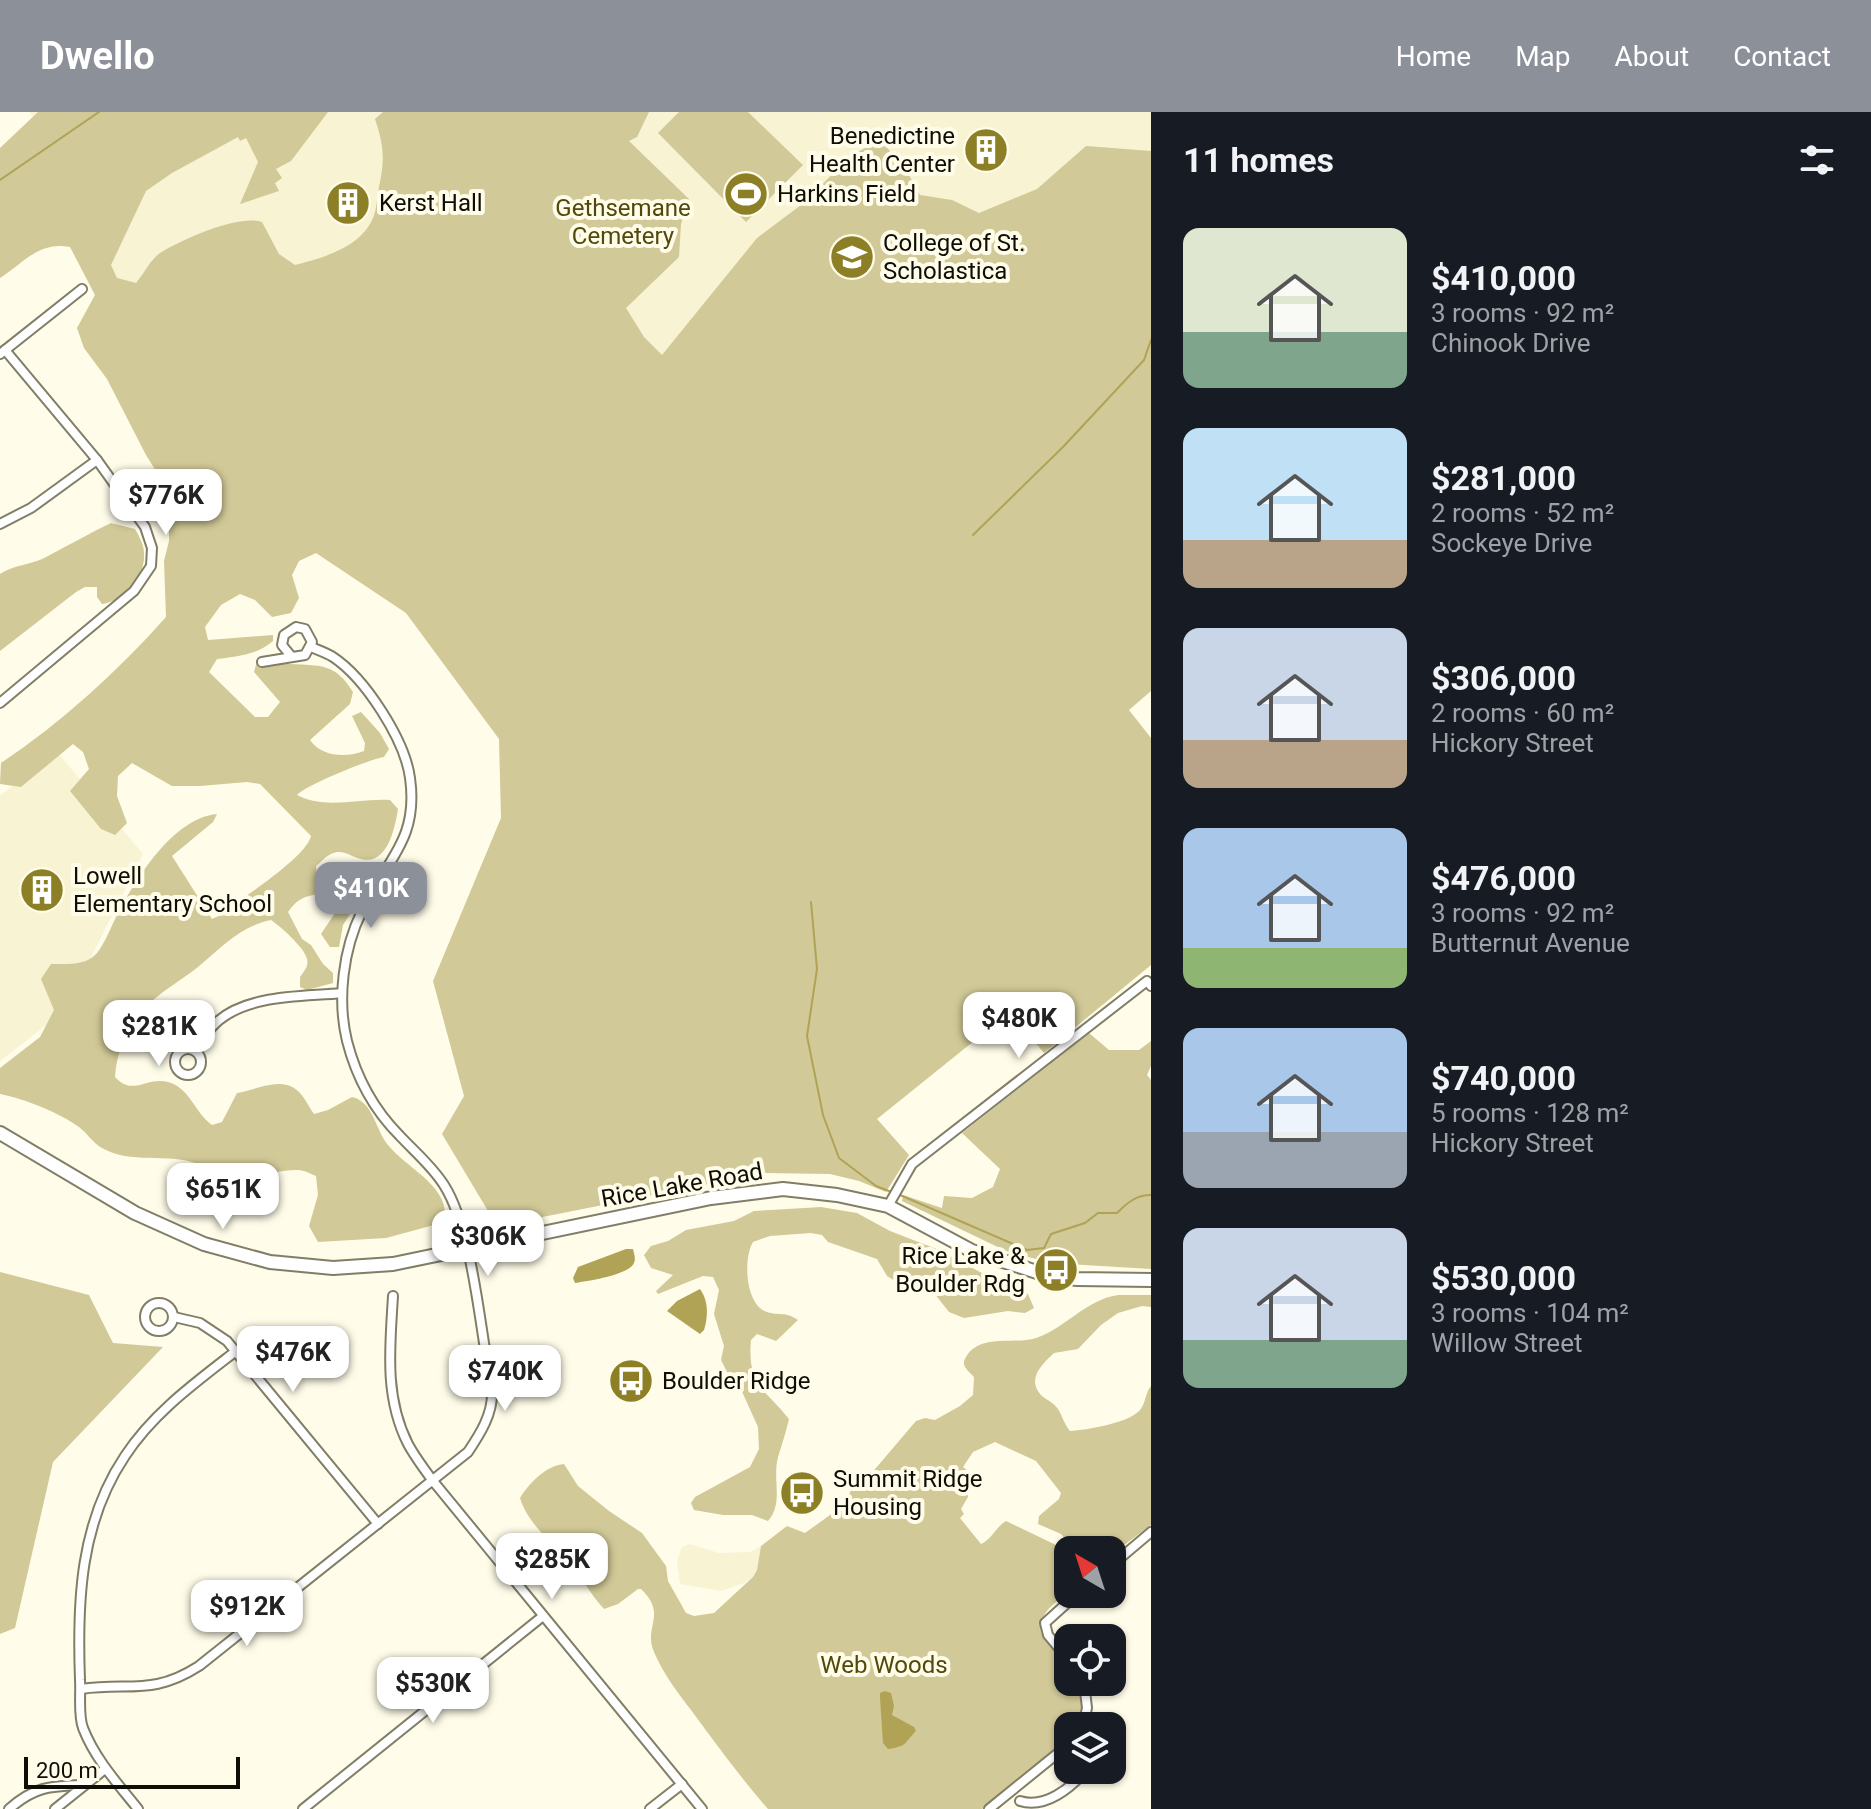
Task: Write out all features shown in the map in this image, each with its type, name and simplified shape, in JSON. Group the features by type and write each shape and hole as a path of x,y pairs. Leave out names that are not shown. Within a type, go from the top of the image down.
{"main road":[{"name":"Rice Lake Road","path":"0,1133 135,1213 204,1244 270,1262 333,1268 393,1264 711,1198 783,1189 837,1195 888,1206 972,1251 1046,1275 1077,1279 1151,1280"}],"street":[{"path":"0,703 134,591 151,566 152,548 145,527 97,460 3,352 82,289"},
{"path":"0,524 31,508 97,460"},
{"path":"291,656 283,649 282,639 291,628 301,627 309,633 311,647"},
{"path":"262,662 301,657 311,647"},
{"path":"81,1689 145,1687 184,1675 468,1452 480,1435 491,1406 492,1392 455,1207 445,1186 426,1161 386,1120 359,1075 347,1038 342,993 350,942 362,910 403,842 409,820 410,777 397,735 384,715 334,658 311,647"},
{"path":"888,1206 912,1164 1149,983"},
{"path":"192,1049 219,1020 241,1008 266,1001 342,993"},
{"path":"393,1296 389,1367 391,1397 409,1446 433,1481 702,1809"},
{"path":"174,1317 200,1323 216,1331 236,1351 378,1524"},
{"path":"138,1809 105,1769 82,1727 79,1617 82,1573 90,1534 101,1499 124,1457 154,1420 236,1351"},
{"path":"1126,1553 1151,1532"},
{"path":"1054,1642 1045,1623 1062,1608"},
{"path":"303,1809 543,1616"},
{"path":"989,1809 1054,1756"},
{"path":"55,1809 105,1769"},
{"path":"650,1809 682,1784"},
{"path":"1012,1791 1019,1805 1035,1805 1074,1784"},
{"path":"9,1809 24,1796 48,1786 82,1785"}],"shaded area":[{"path":"29,112 430,112 403,176 226,444 27,192 67,160"},
{"name":"College of St. Scholastica","path":"437,112 1151,112 1151,401 859,638"},
{"path":"56,751 143,854 64,1011 0,1061 0,796"},
{"path":"633,1249 635,1259 631,1267 608,1277 575,1283 573,1278 578,1267"},
{"path":"700,1289 707,1309 704,1330 700,1334 667,1311 677,1301"},
{"path":"690,1544 719,1553 750,1552 761,1546 757,1570 744,1583 721,1591 680,1584 677,1561 682,1547"},
{"path":"880,1693 891,1693 894,1706 892,1715 916,1731 907,1742 888,1749 883,1743 880,1698"}],"green space":[{"name":"Gethsemane Cemetery","path":"38,112 328,112 291,161 276,169 282,178 275,183 279,191 240,204 258,162 246,138 240,141 238,137 146,191 111,265 117,278 136,283 160,253 195,235 239,222 262,222 279,254 295,265 329,255 350,244 367,228 375,211 383,160 375,119 383,112 649,112 637,137 629,141 689,199 681,224 679,257 626,308 644,337 662,355 757,238 805,202 849,157 879,140 903,164 920,195 952,200 979,213 1037,189 1086,146 1151,151 1151,691 1129,710 1151,738 1151,965 1044,1053 1010,1012 877,1119 909,1155 886,1192 830,1174 765,1173 497,1226 442,1134 464,1096 433,981 501,818 499,739 406,613 316,553 299,561 292,575 299,598 291,613 272,617 255,600 240,594 221,605 205,627 208,640 273,635 273,641 254,652 217,659 209,672 255,717 268,717 280,702 254,672 257,661 319,666 340,676 353,692 350,704 310,740 328,753 350,755 364,751 365,743 352,716 361,712 380,733 389,749 384,757 339,773 297,795 331,803 390,800 398,809 392,835 378,857 361,859 335,852 316,866 317,878 360,898 343,925 339,947 330,947 321,934 335,913 332,904 321,894 302,898 288,912 302,939 311,945 333,973 333,983 307,990 300,987 300,977 307,962 297,943 271,920 250,927 143,1009 123,1041 115,1077 122,1083 134,1086 160,1081 175,1085 182,1089 212,1125 222,1122 237,1093 269,1085 292,1087 301,1094 314,1114 352,1097 359,1100 369,1110 388,1145 434,1188 445,1209 445,1222 386,1238 318,1242 309,1226 318,1195 316,1176 298,1170 244,1179 225,1178 186,1161 113,1153 99,1146 79,1127 61,1116 0,1094 0,1068 40,1037 54,1010 41,979 51,964 82,962 97,953 145,868 185,826 217,814 213,822 172,856 212,919 286,866 307,845 311,836 260,784 172,786 132,763 118,776 117,796 127,823 115,835 101,829 70,791 89,769 83,752 73,744 21,787 0,784 1,763 46,731 88,695 166,617 164,561 174,508 167,489 107,379 84,348 77,328 95,295 70,247 41,250 0,278 0,148"},
{"name":"Harkins Field","path":"679,112 748,112 803,165 746,222 658,133"},
{"path":"111,523 135,529 144,550 144,562 132,586 118,598 102,604 97,597 97,587 85,587 0,651 0,574 42,559"},
{"path":"1089,1033 1109,1050 1139,1050 1151,1041 1151,1066 1147,1075 1151,1080 1151,1269 1051,1263 1006,1251 902,1201 903,1195 942,1208 944,1196 972,1198 993,1187 1000,1169 962,1133"},
{"path":"821,1207 857,1213 890,1231 939,1250 993,1279 1012,1283 1028,1294 1034,1308 1025,1313 1008,1311 964,1318 949,1312 923,1279 895,1281 887,1276 877,1259 828,1242 822,1235 770,1236 753,1242 747,1269 754,1300 767,1312 798,1320 776,1341 757,1334 751,1340 750,1355 755,1377 789,1419 778,1457 777,1499 768,1521 752,1515 723,1515 694,1510 691,1503 695,1497 750,1467 759,1449 758,1427 739,1385 729,1376 721,1360 724,1346 714,1314 719,1290 713,1277 703,1276 658,1294 656,1291 673,1275 651,1268 644,1255 651,1246 668,1241 686,1230 734,1221 754,1211"},
{"path":"0,1272 89,1295 113,1343 163,1347 53,1462 15,1628 0,1634"},
{"name":"Web Woods","path":"1151,1295 1151,1307 1142,1306 1118,1313 1101,1325 1078,1349 1054,1353 1040,1368 1035,1384 1042,1396 1058,1409 1070,1431 1107,1425 1135,1415 1151,1386 1151,1525 1126,1544 1126,1536 1063,1536 1038,1524 1039,1516 1059,1499 1061,1493 1036,1461 995,1442 973,1452 963,1467 968,1471 968,1497 960,1518 981,1544 1006,1521 1054,1544 1054,1604 1042,1620 1041,1633 1054,1649 1054,1696 1080,1696 1081,1699 1080,1712 1054,1712 1054,1749 982,1809 768,1809 719,1748 662,1667 651,1643 654,1614 649,1598 638,1589 618,1604 604,1609 570,1564 533,1523 520,1498 539,1476 564,1464 578,1486 642,1533 666,1566 668,1581 686,1613 694,1616 714,1613 753,1577 761,1546 787,1526 805,1533 837,1510 853,1486 870,1475 916,1421 925,1418 935,1420 973,1395 974,1377 964,1363 972,1350 989,1342 1036,1338 1106,1298"}],"waterway":[{"path":"0,180 99,112"},
{"path":"973,535 1063,447 1144,360 1151,340"},
{"path":"811,902 817,969 807,1036 823,1115 839,1158 876,1186 894,1193"},
{"path":"900,1195 1027,1250 1044,1248 1051,1234 1085,1223 1098,1213 1117,1213 1132,1200 1151,1195"}],"place":[{"name":"Benedictine Health Center","path":"986,150"},
{"name":"Harkins Field","path":"746,194"},
{"name":"Kerst Hall","path":"348,203"},
{"name":"College of St. Scholastica","path":"852,257"},
{"name":"Lowell Elementary School","path":"42,890"},
{"name":"Rice Lake & Boulder Rdg","path":"1056,1270"},
{"name":"Boulder Ridge","path":"631,1381"},
{"name":"Summit Ridge Housing","path":"802,1493"}]}
